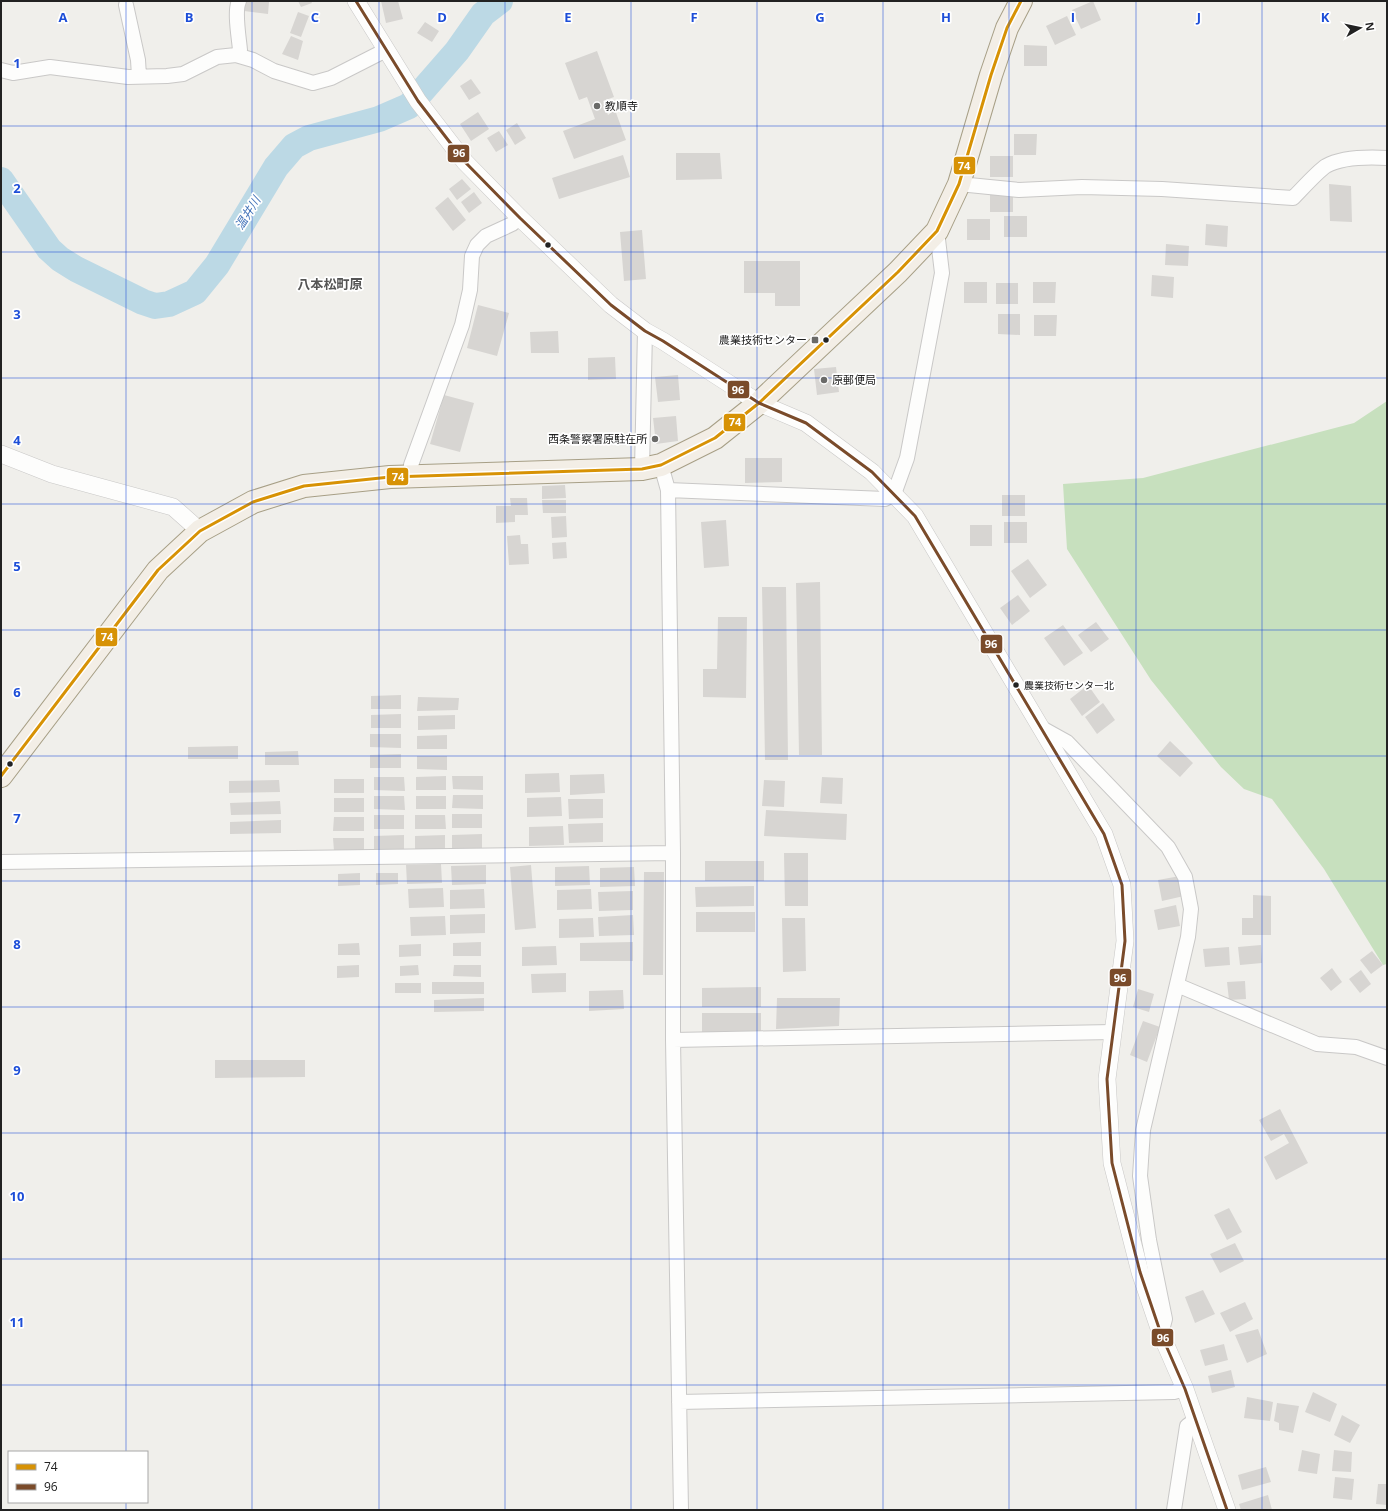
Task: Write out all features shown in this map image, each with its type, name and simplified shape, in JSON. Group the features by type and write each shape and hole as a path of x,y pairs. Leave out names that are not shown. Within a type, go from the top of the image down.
{"main road":[{"path":"1,776 158,570 200,531 253,502 304,486 390,477 652,467 715,438 759,403 898,272 937,231 959,184 991,75 1007,28 1021,1"}],"street":[{"path":"236,55 240,50 237,13 239,1"},
{"path":"356,1 418,101 460,156 520,218 611,305 645,331 759,403 806,423 872,472 915,516 1104,834 1122,884 1125,941 1107,1079 1112,1163 1140,1272 1162,1334 1185,1389 1227,1510"},
{"path":"126,5 138,60 139,76"},
{"path":"1,70 13,73 50,67 128,76 183,74 217,57 236,55 253,60 274,71 313,83 332,78 386,50"},
{"path":"959,184 1019,190 1082,187 1162,189 1293,198 1326,166 1340,161 1366,157 1387,158"},
{"path":"411,477 411,464 462,325 470,290 472,256 477,245 486,236 512,224 520,218"},
{"path":"668,490 885,499 894,494 907,458 942,273 937,231"},
{"path":"645,331 652,467 668,490 673,853 673,1040 681,1510"},
{"path":"1,454 52,474 173,507 200,531"},
{"path":"1040,727 1066,742 1168,847 1186,877 1191,909 1188,937 1143,1130 1140,1176 1149,1240 1165,1319 1162,1334"},
{"path":"1,862 673,853"},
{"path":"1177,985 1317,1044 1356,1047 1387,1058"},
{"path":"673,1040 1114,1032"},
{"path":"680,1402 1168,1392 1185,1389"},
{"path":"1174,1510 1187,1426 1195,1420"}],"green space":[{"path":"1387,401 1387,964 1383,965 1324,869 1272,799 1244,789 1221,767 1151,680 1067,549 1063,484 1143,478 1354,423"}],"building":[{"path":"245,1 269,2 268,14 244,11"},
{"path":"298,1 311,1 312,3 301,7"},
{"path":"381,1 398,1 403,19 386,23"},
{"path":"1093,1 1101,20 1081,29 1072,10"},
{"path":"298,12 309,16 301,37 290,33"},
{"path":"1067,16 1076,35 1055,45 1046,26"},
{"path":"425,22 439,31 432,42 417,33"},
{"path":"291,36 303,41 298,60 282,54"},
{"path":"1024,45 1047,46 1047,66 1024,66"},
{"name":"教順寺","path":"597,51 614,97 603,101 608,115 615,110 626,140 574,159 563,131 595,119 587,97 579,100 565,63"},
{"path":"471,79 481,93 469,100 460,86"},
{"path":"478,112 489,129 471,141 460,124"},
{"path":"517,123 526,138 515,145 506,130"},
{"path":"499,131 508,145 496,152 487,138"},
{"path":"1014,134 1037,134 1036,155 1014,155"},
{"path":"676,153 720,153 722,179 676,180"},
{"path":"623,155 630,177 559,199 552,178"},
{"path":"990,156 1013,156 1013,177 990,177"},
{"path":"462,179 471,189 457,200 449,189"},
{"path":"1329,184 1351,186 1352,222 1330,221"},
{"path":"990,191 1013,191 1013,212 990,212"},
{"path":"474,192 482,203 469,213 461,202"},
{"path":"448,197 466,220 453,231 435,208"},
{"path":"1004,216 1027,216 1027,237 1004,237"},
{"path":"967,219 990,219 990,240 967,240"},
{"path":"1206,224 1228,226 1227,247 1205,245"},
{"path":"642,230 646,279 624,281 620,232"},
{"path":"1166,244 1189,246 1188,266 1165,265"},
{"path":"744,261 800,261 800,306 775,306 775,293 744,293"},
{"path":"1152,275 1174,277 1173,298 1151,296"},
{"path":"964,282 987,282 987,303 964,303"},
{"path":"1033,282 1056,282 1055,303 1033,303"},
{"path":"996,283 1018,283 1018,304 996,304"},
{"path":"478,305 509,313 497,356 467,348"},
{"path":"998,314 1020,314 1020,335 998,334"},
{"path":"1034,315 1057,315 1056,336 1034,336"},
{"path":"558,331 559,353 531,353 530,332"},
{"path":"615,357 616,379 588,380 588,358"},
{"path":"836,367 839,392 817,395 814,369"},
{"path":"678,375 680,400 658,402 655,377"},
{"path":"444,395 474,403 460,452 430,444"},
{"path":"676,416 678,441 656,444 653,418"},
{"path":"745,458 782,458 782,482 745,483"},
{"path":"565,485 566,498 542,499 542,486"},
{"path":"1002,495 1025,495 1025,516 1002,516"},
{"path":"510,498 527,498 528,515 515,515 515,522 496,523 496,506 511,506"},
{"path":"542,500 566,500 566,513 543,513"},
{"path":"566,516 567,537 552,538 551,517"},
{"path":"726,520 729,566 704,568 701,522"},
{"path":"1004,522 1027,522 1027,543 1004,543"},
{"path":"970,525 992,525 992,546 970,546"},
{"path":"520,535 521,544 528,544 529,564 509,565 507,536"},
{"path":"566,542 567,558 553,559 552,543"},
{"path":"1028,559 1047,585 1030,598 1011,571"},
{"path":"820,582 822,755 799,755 796,583"},
{"path":"762,587 786,587 788,760 765,760"},
{"path":"1018,595 1030,611 1012,625 1000,608"},
{"path":"718,617 747,617 746,698 703,697 703,669 717,669"},
{"path":"1096,622 1109,639 1091,652 1078,635"},
{"path":"1063,625 1083,653 1064,666 1044,638"},
{"path":"1088,685 1100,702 1082,716 1070,699"},
{"path":"401,695 401,709 371,709 371,696"},
{"path":"418,697 459,698 458,710 417,711"},
{"path":"1103,703 1115,720 1097,734 1085,717"},
{"path":"401,714 401,728 371,728 371,715"},
{"path":"455,715 455,729 418,730 418,716"},
{"path":"370,734 401,734 401,748 370,747"},
{"path":"447,735 447,749 417,749 417,736"},
{"path":"1170,741 1193,763 1180,777 1157,756"},
{"path":"238,746 238,759 188,759 188,747"},
{"path":"298,751 299,765 265,765 265,752"},
{"path":"401,754 401,768 370,768 370,755"},
{"path":"417,756 447,756 447,770 417,769"},
{"path":"559,773 560,792 525,793 525,774"},
{"path":"604,774 605,793 570,795 570,775"},
{"path":"446,776 446,790 416,790 416,777"},
{"path":"452,776 483,776 483,790 453,789"},
{"path":"374,777 404,777 405,791 374,790"},
{"path":"822,777 843,778 842,804 820,803"},
{"path":"334,779 364,779 364,793 334,793"},
{"path":"279,780 280,792 229,793 229,781"},
{"path":"764,780 785,781 784,807 762,806"},
{"path":"453,795 483,795 483,809 452,808"},
{"path":"374,796 404,796 405,810 374,809"},
{"path":"416,796 446,796 446,809 416,809"},
{"path":"561,797 562,816 527,817 527,798"},
{"path":"334,798 364,798 364,812 334,812"},
{"path":"568,799 603,799 603,818 569,819"},
{"path":"280,801 281,814 231,815 230,803"},
{"path":"766,810 847,814 846,840 764,836"},
{"path":"452,814 482,814 482,828 452,828"},
{"path":"374,815 404,815 404,829 374,829"},
{"path":"415,815 445,815 446,829 415,829"},
{"path":"334,817 364,817 364,831 333,831"},
{"path":"281,820 281,833 230,834 230,822"},
{"path":"603,823 603,842 569,843 568,824"},
{"path":"563,826 564,845 529,846 529,827"},
{"path":"482,834 482,848 452,848 452,835"},
{"path":"404,835 404,849 374,849 374,836"},
{"path":"445,835 445,849 415,849 415,836"},
{"path":"333,838 364,838 364,851 334,851"},
{"path":"784,853 808,853 808,906 785,906"},
{"path":"705,861 764,861 764,881 705,881"},
{"path":"441,864 442,883 407,884 406,865"},
{"path":"486,865 486,884 452,885 451,866"},
{"path":"531,865 536,928 515,930 510,867"},
{"path":"589,866 590,885 555,886 555,867"},
{"path":"634,867 635,886 600,887 600,868"},
{"path":"644,872 664,872 663,975 643,975"},
{"path":"360,873 360,885 338,886 338,874"},
{"path":"376,873 398,873 398,884 376,885"},
{"path":"1180,876 1184,896 1162,901 1158,880"},
{"path":"754,886 754,906 696,907 695,887"},
{"path":"443,888 444,907 409,908 408,889"},
{"path":"484,889 485,908 450,909 450,890"},
{"path":"591,889 592,909 557,910 557,890"},
{"path":"633,891 633,910 599,911 598,892"},
{"path":"1253,895 1271,896 1271,935 1242,935 1242,918 1253,918"},
{"path":"1176,905 1180,926 1158,930 1154,910"},
{"path":"696,912 755,912 755,932 696,932"},
{"path":"485,914 485,933 450,934 450,915"},
{"path":"633,915 634,935 599,936 598,917"},
{"path":"445,916 446,935 411,936 410,917"},
{"path":"593,918 594,937 559,938 559,919"},
{"path":"782,918 805,918 806,971 783,972"},
{"path":"481,942 481,956 453,956 453,943"},
{"path":"633,942 633,961 580,961 580,943"},
{"path":"359,943 360,955 338,955 338,944"},
{"path":"421,944 421,956 399,957 399,945"},
{"path":"1261,945 1262,963 1240,965 1238,947"},
{"path":"556,946 557,965 522,966 522,947"},
{"path":"1229,947 1230,965 1205,967 1203,949"},
{"path":"1372,951 1383,965 1371,974 1360,960"},
{"path":"359,965 359,977 337,978 337,966"},
{"path":"418,965 419,975 400,976 400,966"},
{"path":"454,965 481,965 481,977 453,976"},
{"path":"1332,968 1342,982 1331,991 1320,978"},
{"path":"1361,970 1371,984 1360,993 1349,979"},
{"path":"566,973 566,992 532,993 531,974"},
{"path":"1245,981 1246,999 1229,1000 1227,982"},
{"path":"432,982 484,982 484,994 432,994"},
{"path":"395,983 421,983 421,993 395,993"},
{"path":"761,987 761,1007 702,1007 702,988"},
{"path":"1138,989 1154,994 1149,1012 1133,1007"},
{"path":"623,990 624,1009 589,1011 589,991"},
{"path":"484,998 484,1011 434,1012 434,1000"},
{"path":"777,998 840,998 839,1026 776,1029"},
{"path":"702,1013 761,1013 761,1032 702,1033"},
{"path":"1143,1021 1160,1027 1147,1062 1130,1055"},
{"path":"215,1060 305,1060 305,1077 215,1078"},
{"path":"1280,1109 1308,1163 1276,1180 1264,1157 1289,1143 1284,1134 1271,1141 1259,1120"},
{"path":"1229,1208 1242,1232 1227,1240 1214,1215"},
{"path":"1235,1243 1244,1261 1220,1273 1210,1254"},
{"path":"1203,1290 1215,1314 1195,1323 1185,1297"},
{"path":"1245,1302 1253,1319 1230,1332 1220,1313"},
{"path":"1258,1329 1267,1354 1247,1363 1235,1335"},
{"path":"1224,1344 1228,1360 1205,1366 1200,1350"},
{"path":"1231,1370 1235,1387 1212,1393 1208,1376"},
{"path":"1313,1392 1337,1404 1330,1422 1305,1412"},
{"path":"1247,1397 1273,1402 1270,1421 1244,1418"},
{"path":"1277,1403 1299,1406 1293,1433 1279,1430 1279,1423 1274,1421"},
{"path":"1342,1415 1360,1425 1350,1443 1334,1435"},
{"path":"1302,1450 1320,1454 1317,1474 1298,1471"},
{"path":"1334,1450 1352,1452 1351,1472 1332,1471"},
{"path":"1266,1467 1271,1482 1242,1490 1238,1475"},
{"path":"1335,1477 1354,1479 1352,1500 1333,1498"},
{"path":"1378,1484 1387,1484 1387,1505 1376,1504"},
{"path":"1268,1495 1272,1510 1241,1510 1239,1504"}],"waterway":[{"name":"温井川","path":"1,180 49,249 60,259 76,269 143,302 155,306 169,304 195,292 217,265 276,167 294,146 309,138 379,119 409,106 457,51 483,14 500,1"}],"transit line":[{"name":"96","path":"356,1 418,101 465,162 520,218 611,305 645,331 759,403 806,423 872,472 915,516 1104,834 1122,885 1125,941 1107,1079 1112,1163 1140,1272 1161,1334 1185,1389 1227,1510"},
{"name":"74","path":"1,776 158,570 200,531 253,502 304,486 390,477 642,469 661,465 715,438 759,403 898,272 937,231 959,184 991,75 1007,28 1021,1"}],"place":[{"name":"教順寺","path":"597,106"},
{"name":"農業技術センター","path":"815,340"},
{"name":"原郵便局","path":"824,380"},
{"name":"西条警察署原駐在所","path":"655,439"},
{"name":"農業技術センター北","path":"1016,685"}],"district":[{"name":"八本松町原","path":"330,284"}]}
